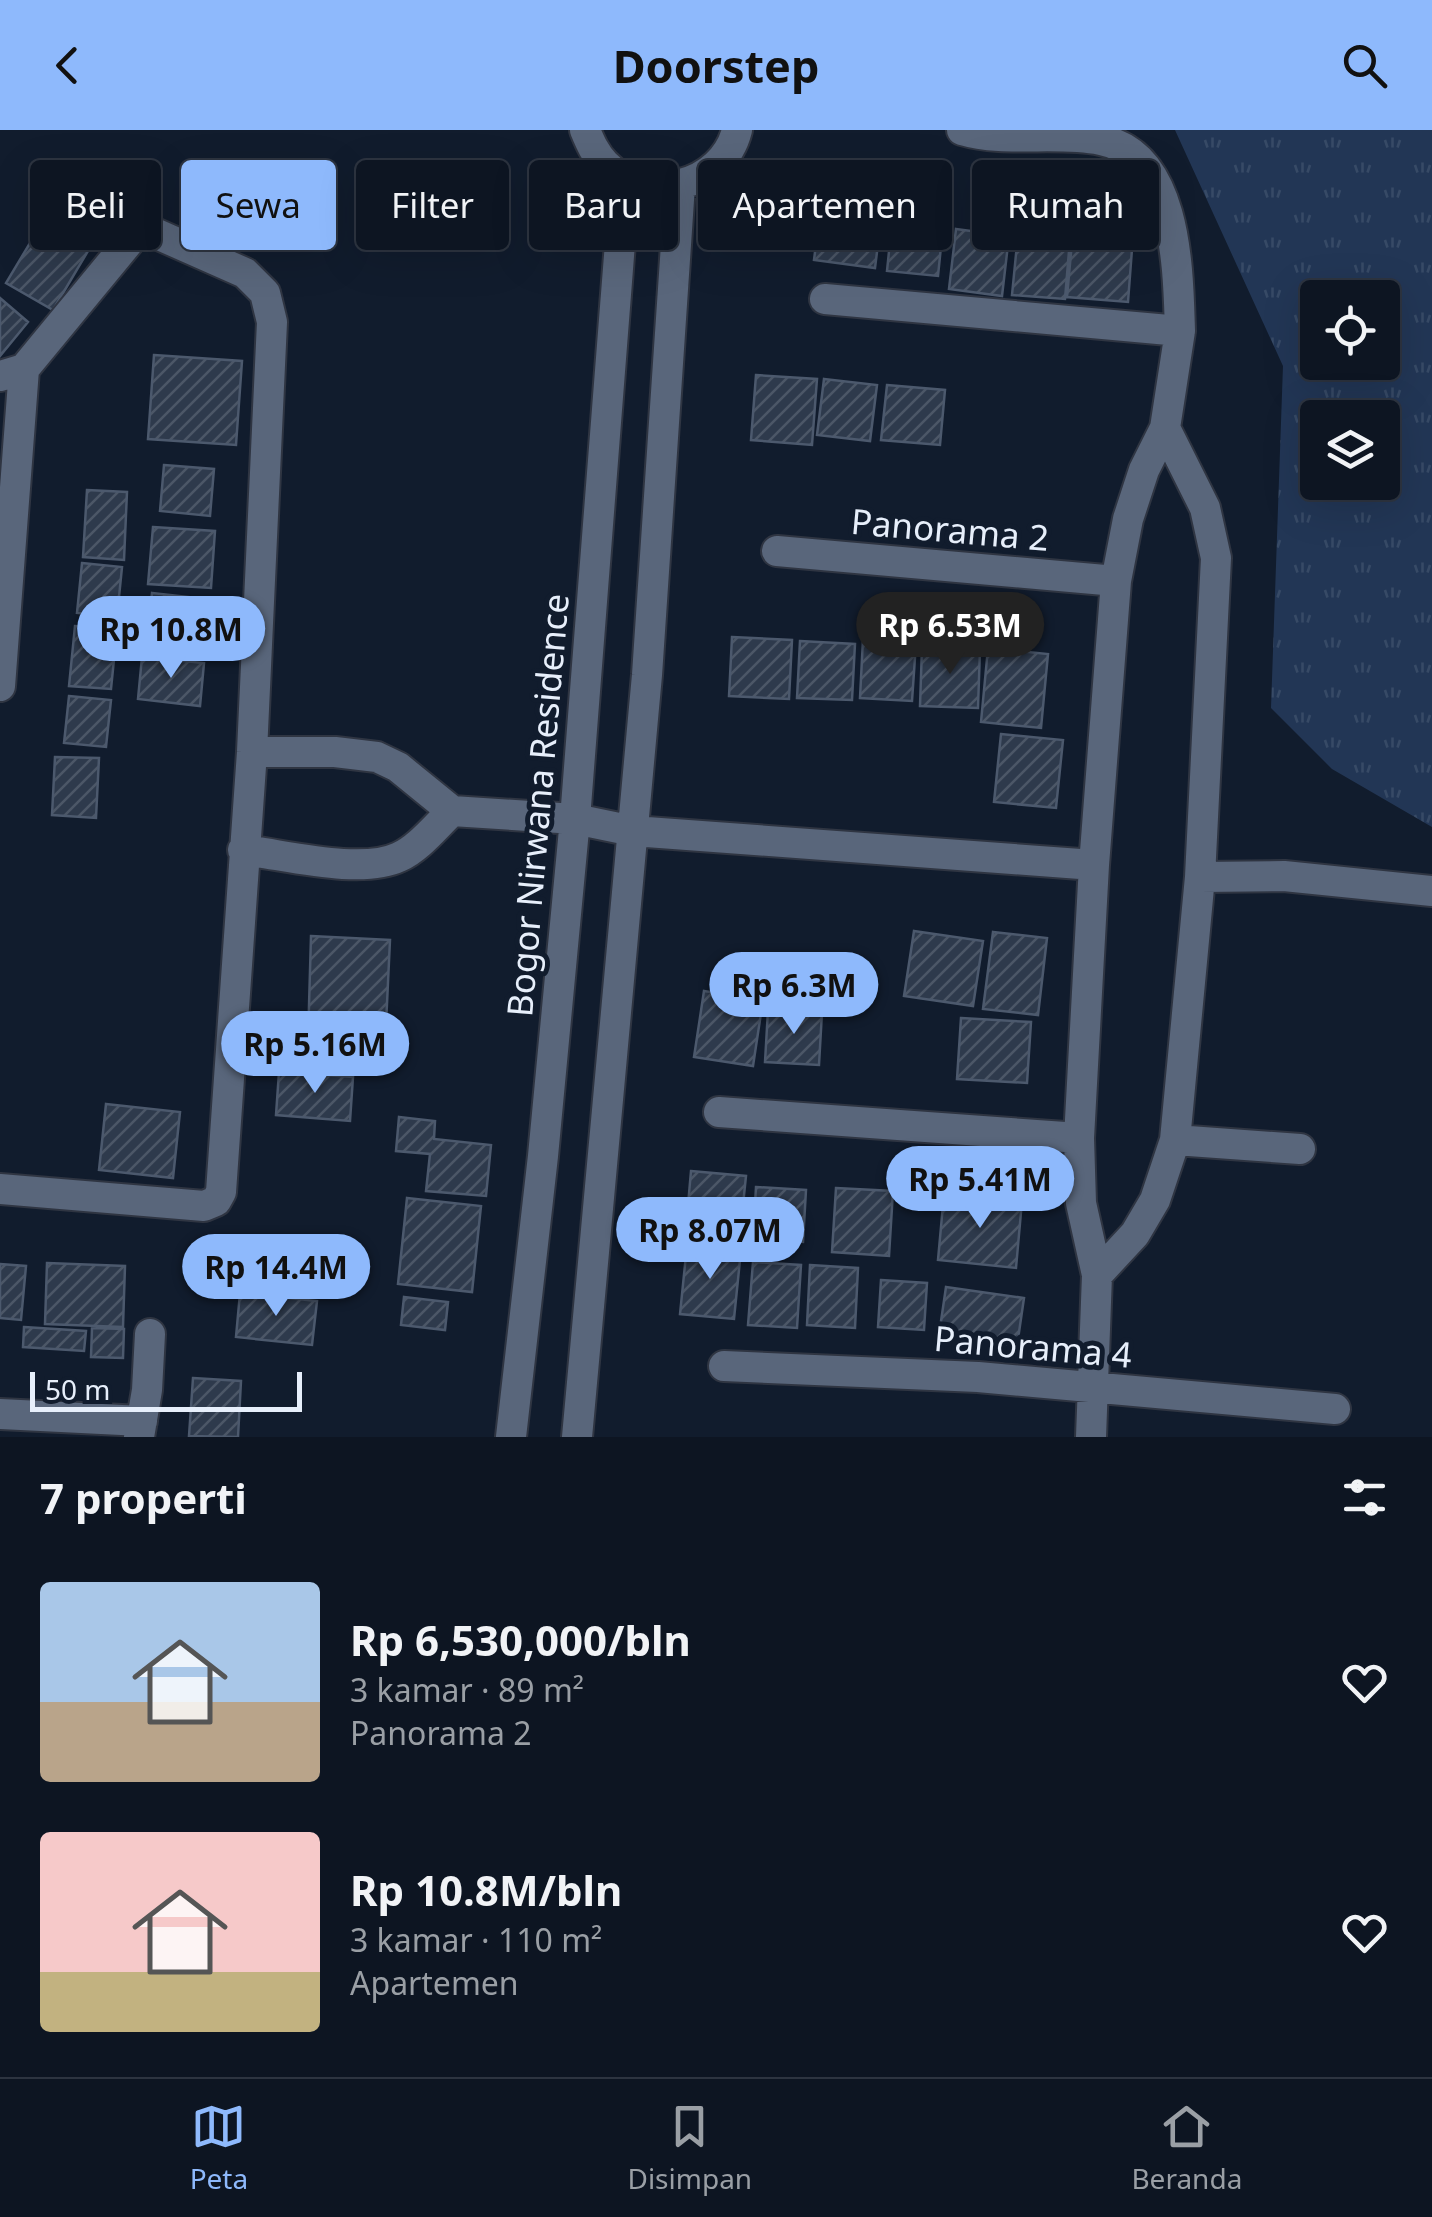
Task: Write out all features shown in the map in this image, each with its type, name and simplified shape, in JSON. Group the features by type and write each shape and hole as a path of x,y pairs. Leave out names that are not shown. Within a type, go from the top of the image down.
{"street":[{"path":"585,130 602,160"},
{"path":"577,1437 660,512 680,185 704,176 722,160 737,130"},
{"path":"962,130 1102,140 1136,155 1167,210 1177,261 1180,331 1165,428 1144,470 1128,519 1116,581 1094,865 1080,1138 1081,1203 1098,1275 1091,1437"},
{"path":"0,1189 204,1206 219,1198 252,752 272,322 265,293 245,273 161,236"},
{"path":"0,686 12,373 121,250"},
{"name":"Bogor Nirwana Residence","path":"511,1437 575,819 619,250"},
{"path":"825,299 1180,331"},
{"path":"1098,1275 1135,1234 1155,1200 1175,1140 1200,877 1216,558 1205,508 1165,428"},
{"name":"Panorama 2","path":"777,551 1116,581"},
{"path":"252,752 377,756 398,767 452,810 575,819 633,831 1094,865"},
{"path":"244,850 362,865 384,862 412,848 452,810"},
{"path":"1200,877 1284,876 1432,891"},
{"path":"719,1112 1080,1138"},
{"path":"1175,1140 1300,1149"},
{"path":"0,1414 141,1429 150,1334"},
{"name":"Panorama 4","path":"724,1366 978,1377 1335,1409"}],"green space":[{"path":"1175,130 1432,130 1432,827 1332,769 1271,708 1283,366"}],"building":[{"path":"956,229 972,231 972,250 1007,250 1002,296 949,289"},
{"path":"30,243 30,250 88,251 53,310 6,283"},
{"path":"815,250 877,250 875,268 814,260"},
{"path":"889,250 941,250 938,276 887,271"},
{"path":"1016,250 1069,250 1065,299 1012,295"},
{"path":"1071,250 1132,250 1128,302 1067,297"},
{"path":"0,298 28,322 0,356"},
{"path":"154,355 242,361 236,445 148,439"},
{"path":"756,375 817,379 812,445 751,440"},
{"path":"824,379 877,385 870,441 817,435"},
{"path":"887,385 945,390 940,445 881,440"},
{"path":"164,465 214,469 210,516 160,511"},
{"path":"87,490 127,492 124,560 83,557"},
{"path":"153,527 215,531 211,588 148,584"},
{"path":"82,563 122,567 117,617 77,613"},
{"path":"152,593 207,599 201,658 145,653"},
{"path":"75,626 117,630 111,689 69,686"},
{"path":"732,637 792,640 789,699 729,696"},
{"path":"863,639 916,643 912,701 860,698"},
{"path":"800,641 855,644 852,700 797,698"},
{"path":"922,647 980,649 978,708 920,706"},
{"path":"988,648 1048,654 1041,728 981,722"},
{"path":"142,657 204,663 200,706 138,699"},
{"path":"69,696 111,700 106,747 64,743"},
{"path":"1001,734 1063,740 1056,808 994,802"},
{"path":"55,757 99,758 96,818 52,815"},
{"path":"914,931 983,941 973,1006 904,996"},
{"path":"993,932 1047,938 1038,1015 983,1009"},
{"path":"311,936 390,940 386,1025 342,1023 342,1043 308,1041"},
{"path":"704,991 763,1000 753,1066 694,1057"},
{"path":"768,1010 822,1012 819,1065 765,1062"},
{"path":"961,1018 1031,1022 1027,1083 957,1079"},
{"path":"279,1072 353,1077 350,1121 276,1115"},
{"path":"106,1104 180,1112 173,1178 99,1170"},
{"path":"399,1117 435,1121 434,1139 491,1145 486,1196 426,1191 430,1154 396,1151"},
{"path":"691,1171 746,1176 739,1244 685,1239"},
{"path":"756,1187 806,1190 803,1242 753,1239"},
{"path":"836,1188 893,1191 889,1256 832,1252"},
{"path":"944,1194 1022,1201 1016,1268 938,1260"},
{"path":"407,1198 481,1206 472,1292 398,1284"},
{"path":"687,1245 741,1250 734,1319 680,1314"},
{"path":"753,1262 801,1265 797,1328 748,1325"},
{"path":"47,1263 125,1266 123,1327 45,1324"},
{"path":"0,1264 26,1266 21,1320 0,1318"},
{"path":"810,1265 858,1268 855,1328 807,1325"},
{"path":"881,1280 927,1283 924,1330 878,1327"},
{"path":"946,1287 1024,1298 1017,1346 939,1335"},
{"path":"240,1293 317,1301 312,1345 236,1337"},
{"path":"404,1297 448,1302 445,1330 401,1325"},
{"path":"24,1327 86,1331 84,1351 23,1347"},
{"path":"92,1328 124,1329 123,1358 91,1357"},
{"path":"193,1378 241,1381 238,1437 189,1436"}]}
